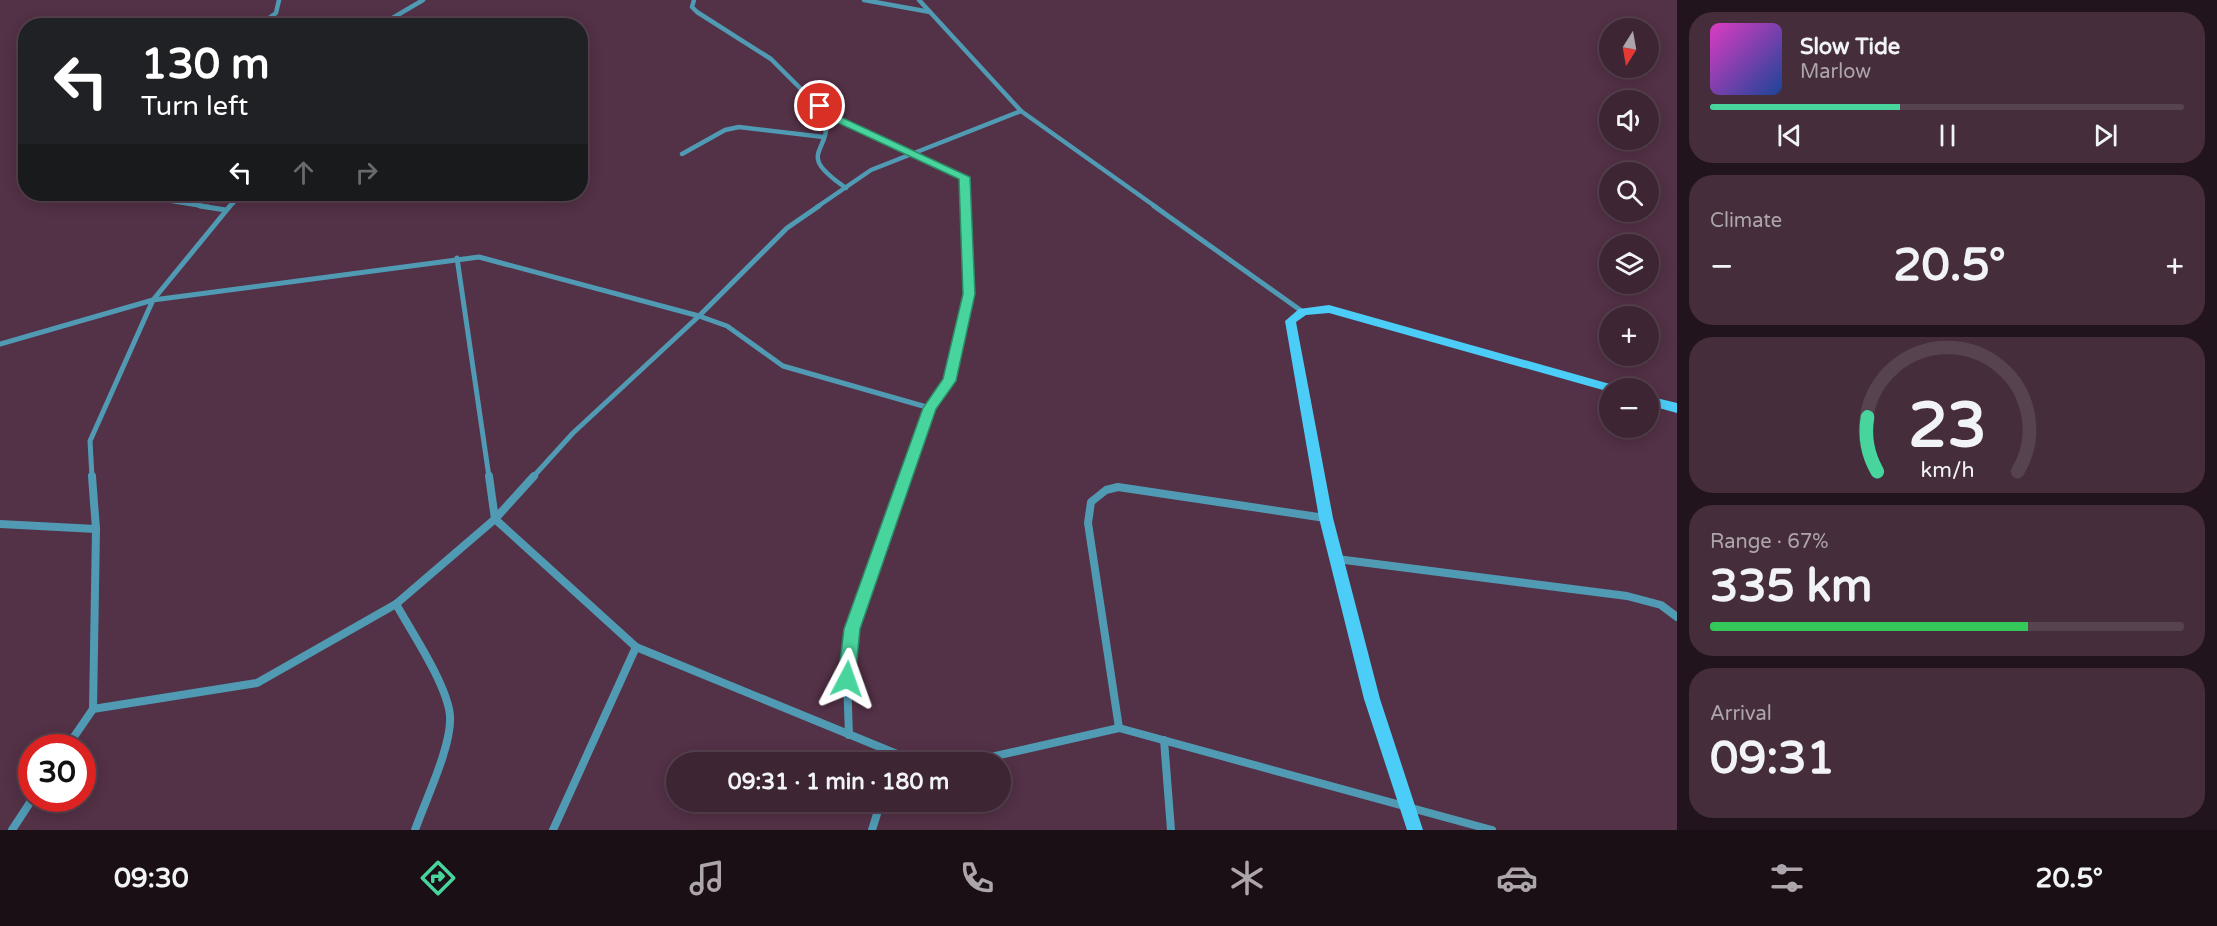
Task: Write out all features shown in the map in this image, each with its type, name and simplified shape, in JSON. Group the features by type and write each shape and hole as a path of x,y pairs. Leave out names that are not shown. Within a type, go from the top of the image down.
{"street":[{"path":"270,18 280,8 279,0"},
{"path":"393,18 423,0"},
{"path":"694,0 692,7 697,12 771,59 826,114 964,177 969,294 950,381 930,408 852,629 847,679 849,735"},
{"path":"864,0 930,12"},
{"path":"919,0 1021,111 1303,312"},
{"path":"93,709 257,683 396,604 495,519 573,433 699,316 787,228 871,170 1021,111"},
{"path":"826,114 829,123 817,157 818,164 822,171 846,188"},
{"path":"682,154 725,130 740,127 824,137"},
{"path":"171,201 226,210"},
{"path":"76,734 93,709 96,529 90,441 153,300 236,201"},
{"path":"0,344 153,300 457,258 493,259 699,316 727,326 783,366 930,408"},
{"path":"457,258 495,519 636,647 849,735 884,752"},
{"path":"1415,830 1372,699 1336,559 1326,518 1290,321 1303,312 1329,309 1599,385"},
{"path":"1659,403 1677,408"},
{"path":"1119,728 1088,523 1091,502 1106,490 1118,487 1326,518"},
{"path":"0,524 96,529"},
{"path":"1336,559 1627,596 1650,600 1671,610 1677,617"},
{"path":"396,604 444,695 450,715 444,743 415,830"},
{"path":"553,830 636,647"},
{"path":"1011,752 1119,728 1492,830"},
{"path":"1164,740 1171,830"},
{"path":"12,830 24,812"},
{"path":"872,830 878,812"}],"route":[{"path":"820,106 826,114 964,177 969,294 950,381 930,408 852,629 847,679"}]}
